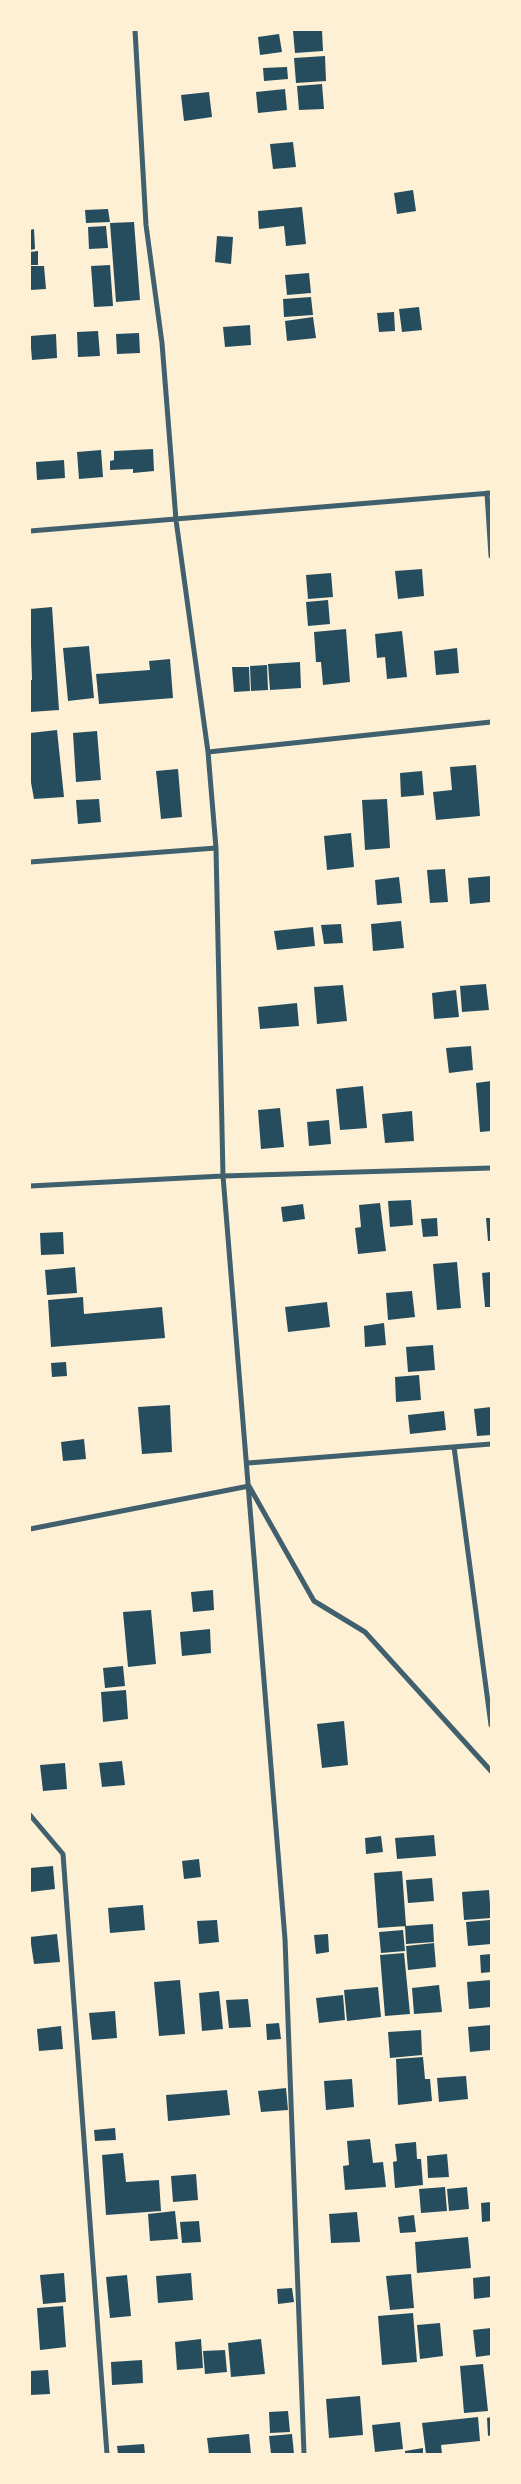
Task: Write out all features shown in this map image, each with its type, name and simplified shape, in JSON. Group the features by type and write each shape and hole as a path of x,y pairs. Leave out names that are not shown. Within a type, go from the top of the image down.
{"street":[{"path":"135,30 146,225 162,343 176,520 208,752 216,848 223,1176 248,1463 285,1939 304,2454"},
{"path":"30,531 489,493 491,556"},
{"path":"208,752 491,722"},
{"path":"30,862 216,848"},
{"path":"30,1186 223,1176 491,1168"},
{"path":"248,1463 491,1444"},
{"path":"454,1447 491,1725"},
{"path":"30,1529 249,1486"},
{"path":"249,1486 314,1601 365,1632 491,1770"},
{"path":"30,1815 63,1854 107,2454"}],"building":[{"path":"322,30 323,51 295,53 293,31"},
{"path":"279,34 282,52 260,55 258,37"},
{"path":"325,56 326,81 296,83 294,58"},
{"path":"287,67 288,79 264,81 263,68"},
{"path":"322,84 324,109 299,110 297,86"},
{"path":"285,89 287,110 258,113 256,92"},
{"path":"209,92 212,117 184,121 181,95"},
{"path":"293,142 296,167 273,169 270,144"},
{"path":"413,190 416,211 397,214 394,193"},
{"path":"302,207 306,244 286,246 284,226 259,229 258,211"},
{"path":"108,209 110,222 86,223 85,210"},
{"path":"134,222 140,300 116,302 110,223"},
{"path":"106,226 108,248 89,249 88,227"},
{"path":"34,229 35,249 30,250 30,230"},
{"path":"217,236 233,237 231,264 215,262"},
{"path":"38,251 38,265 30,265 30,252"},
{"path":"110,265 113,306 94,307 91,266"},
{"path":"30,266 44,266 46,289 30,290"},
{"path":"309,273 311,293 287,295 285,275"},
{"path":"311,297 313,315 284,317 283,299"},
{"path":"419,307 422,330 402,332 399,309"},
{"path":"394,312 395,331 379,332 377,313"},
{"path":"313,317 316,338 287,341 285,321"},
{"path":"250,325 251,345 225,347 223,327"},
{"path":"98,331 100,356 78,357 77,332"},
{"path":"139,333 140,353 117,354 116,334"},
{"path":"56,334 57,358 32,360 30,336"},
{"path":"153,449 154,471 133,473 133,469 110,470 110,461 114,460 114,451"},
{"path":"101,450 103,477 79,479 77,452"},
{"path":"64,460 65,478 37,480 36,462"},
{"path":"422,569 424,596 398,599 395,571"},
{"path":"331,573 333,597 308,599 306,575"},
{"path":"328,600 330,624 308,626 306,602"},
{"path":"52,607 59,710 30,712 30,680 32,680 30,609"},
{"path":"346,629 350,682 323,685 321,662 316,662 314,632"},
{"path":"402,631 407,677 387,679 385,657 377,658 375,634"},
{"path":"89,646 94,698 68,701 63,648"},
{"path":"457,648 459,673 436,675 434,651"},
{"path":"170,659 173,698 99,704 96,674 150,670 149,661"},
{"path":"300,662 301,688 270,690 268,664"},
{"path":"267,665 268,690 251,691 250,666"},
{"path":"232,667 249,667 250,691 234,692"},
{"path":"57,730 64,797 34,799 30,777 30,733"},
{"path":"97,731 101,780 76,782 73,733"},
{"path":"476,765 480,816 436,820 433,792 452,790 450,767"},
{"path":"178,769 182,817 161,819 156,771"},
{"path":"422,771 424,795 401,797 400,773"},
{"path":"99,799 101,822 78,824 76,800"},
{"path":"387,799 390,848 365,850 362,800"},
{"path":"351,833 354,867 327,870 324,836"},
{"path":"445,869 448,902 430,903 427,870"},
{"path":"491,876 491,902 470,904 468,878"},
{"path":"399,877 402,903 377,905 375,880"},
{"path":"401,921 404,948 373,951 371,924"},
{"path":"341,924 343,943 324,944 321,925"},
{"path":"313,927 315,946 277,950 274,931"},
{"path":"486,984 489,1010 462,1012 460,986"},
{"path":"343,985 347,1021 317,1024 314,987"},
{"path":"456,990 459,1017 434,1019 432,993"},
{"path":"297,1003 299,1026 260,1029 258,1007"},
{"path":"471,1046 473,1070 449,1073 446,1048"},
{"path":"491,1081 491,1131 480,1132 476,1083"},
{"path":"363,1086 367,1128 340,1130 336,1089"},
{"path":"280,1108 284,1147 261,1149 258,1110"},
{"path":"412,1111 414,1141 385,1143 382,1114"},
{"path":"329,1120 331,1144 309,1146 307,1122"},
{"path":"411,1200 413,1225 390,1227 388,1201"},
{"path":"380,1203 386,1251 358,1254 355,1228 361,1227 359,1205"},
{"path":"303,1204 305,1219 283,1222 281,1207"},
{"path":"437,1218 438,1236 423,1237 421,1219"},
{"path":"486,1218 491,1218 491,1241 488,1241"},
{"path":"63,1232 64,1254 41,1255 40,1233"},
{"path":"457,1262 461,1308 437,1310 433,1264"},
{"path":"75,1267 77,1293 47,1295 45,1270"},
{"path":"491,1272 491,1307 485,1307 482,1273"},
{"path":"412,1291 415,1317 388,1320 386,1293"},
{"path":"83,1297 84,1314 162,1307 165,1338 51,1347 48,1300"},
{"path":"327,1302 330,1327 288,1332 285,1307"},
{"path":"384,1323 386,1345 365,1347 364,1326"},
{"path":"433,1345 435,1370 408,1372 406,1347"},
{"path":"66,1362 67,1376 52,1377 51,1363"},
{"path":"419,1375 421,1400 396,1402 395,1377"},
{"path":"170,1405 172,1452 142,1454 138,1407"},
{"path":"491,1407 491,1435 477,1436 474,1409"},
{"path":"444,1411 446,1430 410,1434 408,1415"},
{"path":"84,1439 86,1459 63,1461 61,1442"},
{"path":"213,1590 214,1610 193,1612 191,1592"},
{"path":"151,1610 156,1664 128,1667 123,1612"},
{"path":"210,1629 211,1653 182,1656 180,1632"},
{"path":"123,1666 125,1686 105,1688 103,1668"},
{"path":"126,1690 128,1719 103,1722 101,1692"},
{"path":"344,1721 348,1765 322,1768 317,1724"},
{"path":"122,1761 125,1785 102,1787 99,1763"},
{"path":"65,1763 67,1789 43,1791 40,1765"},
{"path":"434,1835 436,1856 397,1859 395,1838"},
{"path":"381,1836 383,1852 366,1854 365,1838"},
{"path":"199,1859 201,1877 184,1879 182,1861"},
{"path":"53,1866 55,1889 30,1892 30,1868"},
{"path":"402,1871 406,1926 378,1928 374,1873"},
{"path":"432,1878 434,1901 408,1903 406,1880"},
{"path":"489,1890 491,1918 464,1920 462,1892"},
{"path":"143,1905 145,1930 110,1933 108,1908"},
{"path":"217,1920 219,1942 199,1944 197,1921"},
{"path":"490,1920 491,1944 468,1946 466,1922"},
{"path":"433,1924 434,1942 406,1944 405,1926"},
{"path":"403,1930 405,1951 381,1953 379,1932"},
{"path":"57,1934 60,1962 34,1964 30,1937"},
{"path":"328,1934 329,1952 316,1954 314,1935"},
{"path":"434,1943 436,1967 408,1970 406,1946"},
{"path":"404,1953 410,2014 385,2016 380,1955"},
{"path":"491,1954 491,1972 481,1973 480,1955"},
{"path":"180,1980 185,2034 159,2036 154,1982"},
{"path":"491,1980 491,2007 469,2009 467,1982"},
{"path":"439,1985 442,2012 414,2014 412,1988"},
{"path":"378,1987 381,2017 347,2021 344,1990"},
{"path":"219,1991 223,2029 202,2031 199,1993"},
{"path":"343,1995 345,2020 319,2023 316,1998"},
{"path":"248,1999 251,2027 229,2028 226,2000"},
{"path":"115,2011 117,2038 92,2040 89,2013"},
{"path":"279,2023 281,2039 267,2040 266,2024"},
{"path":"491,2025 491,2050 470,2052 468,2027"},
{"path":"61,2026 63,2049 39,2051 37,2029"},
{"path":"421,2030 422,2055 390,2058 388,2032"},
{"path":"423,2057 425,2079 430,2079 432,2101 398,2105 396,2059"},
{"path":"466,2076 468,2099 439,2102 437,2078"},
{"path":"352,2079 354,2107 326,2110 324,2081"},
{"path":"286,2088 288,2110 261,2112 258,2091"},
{"path":"227,2090 230,2115 168,2121 166,2095"},
{"path":"115,2128 116,2140 95,2141 94,2130"},
{"path":"370,2139 373,2163 383,2162 386,2187 345,2190 343,2166 349,2165 347,2141"},
{"path":"416,2142 417,2159 421,2159 423,2185 395,2188 393,2162 397,2161 395,2144"},
{"path":"123,2153 126,2182 159,2180 161,2211 106,2215 102,2155"},
{"path":"447,2154 449,2177 428,2178 427,2156"},
{"path":"196,2174 198,2200 173,2202 171,2176"},
{"path":"445,2187 447,2211 421,2213 419,2189"},
{"path":"467,2187 469,2209 449,2211 447,2189"},
{"path":"491,2202 491,2221 482,2222 481,2203"},
{"path":"175,2211 178,2239 150,2241 148,2214"},
{"path":"357,2212 360,2242 331,2243 329,2214"},
{"path":"414,2215 416,2232 400,2233 398,2217"},
{"path":"199,2221 201,2242 182,2243 180,2222"},
{"path":"468,2237 471,2268 417,2273 415,2242"},
{"path":"64,2273 66,2302 43,2304 40,2275"},
{"path":"191,2273 193,2300 158,2303 156,2276"},
{"path":"411,2274 414,2308 390,2310 386,2276"},
{"path":"127,2275 131,2316 110,2318 106,2277"},
{"path":"491,2276 491,2297 474,2299 473,2278"},
{"path":"292,2288 294,2302 278,2304 277,2289"},
{"path":"63,2306 66,2347 40,2350 37,2308"},
{"path":"413,2313 417,2362 382,2365 378,2316"},
{"path":"440,2323 443,2356 420,2359 417,2325"},
{"path":"491,2328 491,2355 476,2357 473,2330"},
{"path":"201,2339 203,2368 177,2370 175,2342"},
{"path":"261,2339 265,2374 231,2377 228,2343"},
{"path":"225,2350 227,2372 205,2374 203,2351"},
{"path":"142,2360 143,2383 112,2385 111,2362"},
{"path":"483,2364 488,2411 464,2413 460,2366"},
{"path":"48,2370 50,2394 30,2395 30,2371"},
{"path":"360,2396 363,2435 329,2438 326,2399"},
{"path":"288,2411 290,2432 270,2433 269,2412"},
{"path":"478,2417 480,2441 441,2445 442,2454 426,2454 422,2423"},
{"path":"491,2417 491,2435 488,2436 487,2418"},
{"path":"400,2422 403,2449 375,2452 372,2425"},
{"path":"249,2434 251,2454 209,2454 207,2438"},
{"path":"292,2434 294,2454 271,2454 269,2436"},
{"path":"144,2444 145,2454 118,2454 117,2446"},
{"path":"423,2448 423,2454 405,2454 405,2451"}]}
